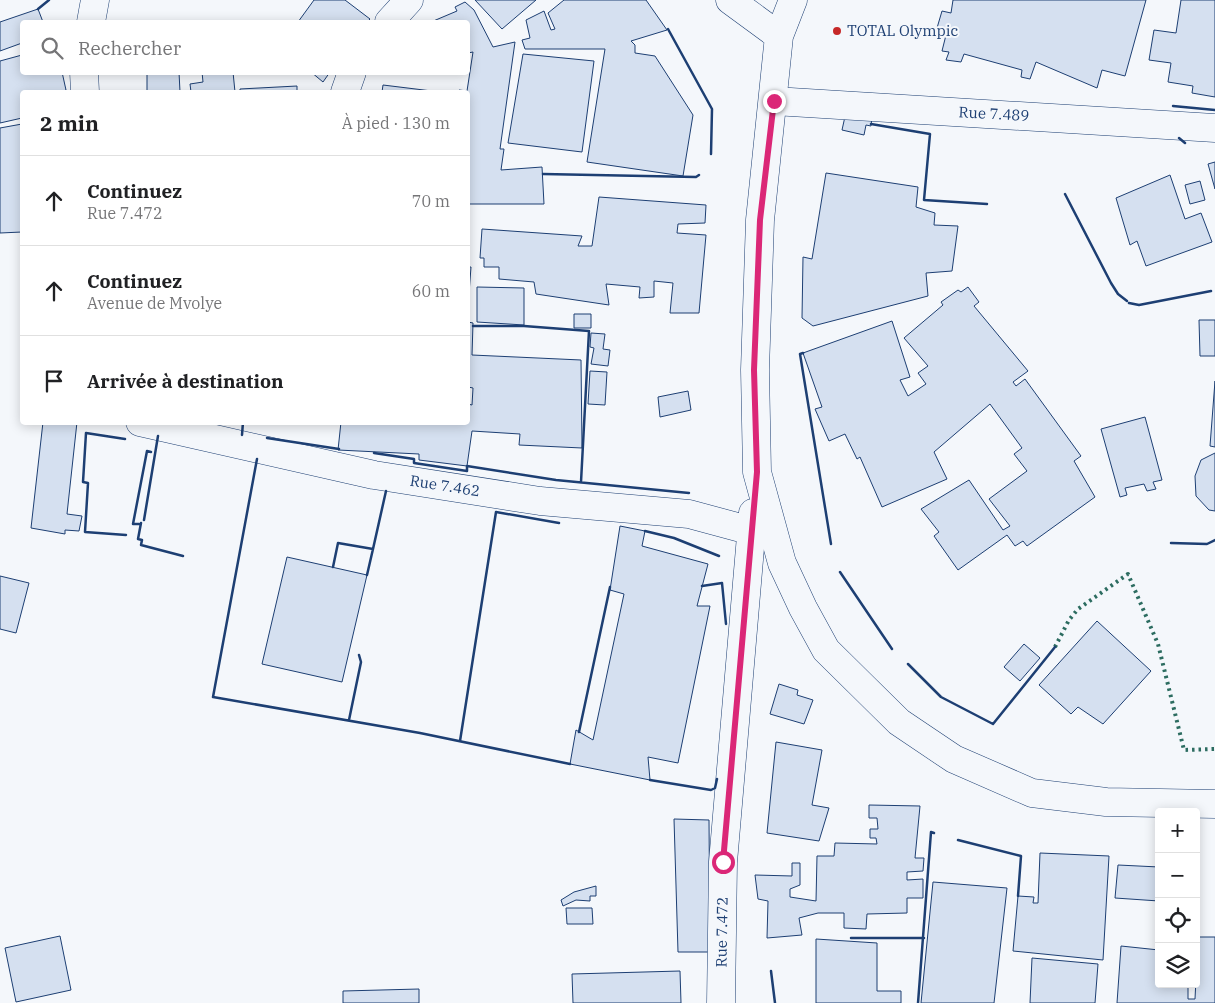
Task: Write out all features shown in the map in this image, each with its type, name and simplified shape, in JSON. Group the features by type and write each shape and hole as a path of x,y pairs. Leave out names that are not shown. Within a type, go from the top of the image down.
{"street":[{"path":"91,20 95,0"},
{"path":"391,20 409,0"},
{"path":"730,0 779,36"},
{"path":"793,0 779,36 774,101 760,220 754,370 757,472 782,563 803,608 826,650 899,722 954,759 1032,793 1106,802 1215,804"},
{"path":"84,75 85,90"},
{"path":"346,90 351,75"},
{"name":"Rue 7.489","path":"774,101 1215,128"},
{"name":"Rue 7.462","path":"153,425 374,475 540,500 689,514 752,530"},
{"name":"Rue 7.472","path":"721,1003 723,862 757,472"}],"building":[{"path":"314,0 345,0 370,19 369,20 299,20"},
{"path":"475,0 536,0 502,29"},
{"path":"564,0 646,0 667,30 631,41 635,45 635,53 655,56 693,115 683,176 587,162 605,49 525,49 522,40 530,38 526,20 544,11 551,30 555,29 548,13"},
{"path":"953,0 1146,0 1125,76 1102,70 1097,88 1036,62 1030,79 1021,77 1022,70 964,54 961,62 946,60 949,52 942,51 947,31 937,28 942,11 951,13"},
{"path":"1181,0 1215,0 1215,97 1192,93 1193,86 1168,82 1171,63 1149,60 1154,30 1176,33"},
{"path":"465,2 474,10 493,47 515,42 500,149 504,149 501,170 542,167 544,204 470,204 470,90 467,90 473,52 470,53 470,20 436,20 457,11 455,7"},
{"path":"38,9 42,20 20,20 20,44 0,51 0,22"},
{"path":"523,54 594,61 582,152 508,143"},
{"path":"20,56 20,75 63,75 66,90 20,90 20,118 0,123 0,61"},
{"path":"147,75 179,75 180,90 147,90"},
{"path":"202,75 233,75 235,90 191,90 190,84 203,82"},
{"path":"315,75 328,75 323,82"},
{"path":"383,85 424,90 382,90"},
{"path":"297,86 297,90 240,89"},
{"path":"848,103 873,108 871,126 866,125 864,135 842,130"},
{"path":"20,124 20,232 0,233 0,128"},
{"path":"1215,162 1215,189 1208,164"},
{"path":"826,173 918,187 916,207 935,213 934,225 958,226 952,271 926,273 928,296 813,326 802,318 803,257 812,259"},
{"path":"1170,175 1185,219 1201,213 1212,242 1146,266 1137,241 1130,245 1116,198"},
{"path":"1200,181 1205,200 1190,204 1185,185"},
{"path":"599,197 706,205 705,223 678,224 677,233 706,235 699,313 670,313 673,283 654,281 654,297 639,298 640,287 606,284 609,305 536,294 534,282 499,279 499,267 484,267 484,258 480,258 482,229 582,236 578,246 592,246"},
{"path":"477,287 524,288 524,325 477,322"},
{"path":"968,287 979,302 974,306 1028,371 1013,382 1016,386 1025,379 1081,456 1074,461 1095,497 1027,546 1023,541 1015,546 1007,535 958,570 934,536 939,532 921,509 969,480 1003,530 1010,526 989,499 1027,471 1014,454 1022,448 990,404 934,452 947,479 882,507 860,457 857,459 845,434 829,441 815,409 822,407 803,353 892,321 910,377 900,380 908,396 926,384 918,373 928,366 904,338 943,305 941,302 958,290 961,292"},
{"path":"574,314 591,314 591,328 574,328"},
{"path":"1199,320 1215,320 1215,356 1200,356"},
{"path":"470,322 473,323 472,355 581,360 582,448 519,445 520,434 472,431 467,466 419,460 419,454 338,450 341,425 470,425 470,404 472,405 473,388 470,387"},
{"path":"591,333 605,334 603,349 610,350 608,366 591,364 594,348 590,347"},
{"path":"590,371 607,372 605,405 588,404"},
{"path":"1215,381 1215,447 1210,446"},
{"path":"688,391 691,410 660,417 658,397"},
{"path":"1145,417 1162,480 1153,482 1156,489 1147,491 1144,484 1125,488 1127,495 1120,497 1101,429"},
{"path":"43,425 77,425 67,514 82,516 79,531 65,530 65,534 31,528"},
{"path":"1215,453 1215,511 1209,510 1196,496 1195,476 1201,460"},
{"path":"620,526 645,531 642,546 708,564 697,606 710,606 678,763 648,757 650,780 570,764 576,730 593,740 624,594 610,590"},
{"path":"287,557 367,575 342,682 262,664"},
{"path":"0,576 29,583 16,633 0,629"},
{"path":"1097,621 1151,671 1103,724 1078,707 1071,714 1039,685"},
{"path":"1024,644 1040,658 1020,681 1004,667"},
{"path":"779,684 798,690 797,695 813,700 804,724 770,714"},
{"path":"776,742 822,750 812,805 829,808 819,841 767,833"},
{"path":"869,805 920,806 915,858 924,858 923,871 907,872 907,880 923,879 923,898 907,898 907,913 867,914 866,929 844,928 844,913 818,913 799,918 802,935 767,938 768,901 758,899 755,875 792,876 792,863 800,863 800,885 790,889 790,897 816,901 817,856 834,856 835,843 877,844 876,838 870,838 870,829 878,829 877,818 869,818"},
{"path":"674,819 709,820 710,952 678,952"},
{"path":"1040,853 1109,856 1103,960 1013,951 1018,896 1034,897 1033,903 1038,903"},
{"path":"1118,865 1155,867 1155,901 1115,898"},
{"path":"933,882 1007,888 994,1003 921,1003"},
{"path":"596,886 596,896 590,896 590,901 576,900 563,906 561,900 574,892"},
{"path":"566,908 592,908 593,924 567,924"},
{"path":"60,936 71,990 16,1002 5,948"},
{"path":"1200,937 1215,937 1215,1003 1117,1003 1121,946 1155,950 1155,988 1188,988 1188,999 1195,999 1196,988 1200,988"},
{"path":"816,939 877,943 877,991 901,991 901,1003 816,1003"},
{"path":"1032,958 1098,964 1095,1003 1030,1003"},
{"path":"680,971 681,1003 573,1003 572,974"},
{"path":"419,989 419,1003 343,1003 343,991"}],"hedge":[{"path":"1055,647 1069,620 1078,609 1128,574 1158,644 1184,750 1215,749"}],"wall":[{"path":"38,9 49,0"},
{"path":"668,29 712,109 711,154"},
{"path":"1173,106 1215,110"},
{"path":"871,124 930,134 924,200 987,204"},
{"path":"1179,138 1185,143"},
{"path":"543,174 696,177 699,175"},
{"path":"1065,194 1111,283 1118,294 1127,301"},
{"path":"1129,303 1139,305 1211,291"},
{"path":"473,326 524,326 589,331 581,482"},
{"path":"803,353 800,354 831,544"},
{"path":"242,435 243,425"},
{"path":"125,439 86,433 83,482 88,483 85,532 126,535"},
{"path":"144,520 158,436"},
{"path":"267,438 339,449"},
{"path":"139,524 133,524 147,451 151,452"},
{"path":"374,453 414,459 414,463 467,471 467,466 556,480 689,493"},
{"path":"257,459 213,697 420,733 570,764"},
{"path":"373,549 386,491"},
{"path":"460,741 496,512 559,523"},
{"path":"141,523 138,539 142,540 141,545 183,556"},
{"path":"645,531 674,538 719,556"},
{"path":"1171,543 1207,544 1215,540"},
{"path":"333,567 338,543 373,549 367,575"},
{"path":"840,572 892,649"},
{"path":"702,586 722,583 726,624"},
{"path":"579,732 610,587"},
{"path":"908,664 941,697 993,724 1055,647"},
{"path":"349,720 361,662 359,655"},
{"path":"650,780 711,790 715,788 717,779"},
{"path":"918,1003 931,832 934,833"},
{"path":"958,840 1021,856 1018,896"},
{"path":"851,938 924,938"},
{"path":"771,971 775,1003"}],"place":[{"name":"TOTAL Olympic","path":"837,31"}],"route":[{"path":"723,862 757,472 754,370 760,220 774,101"}]}
